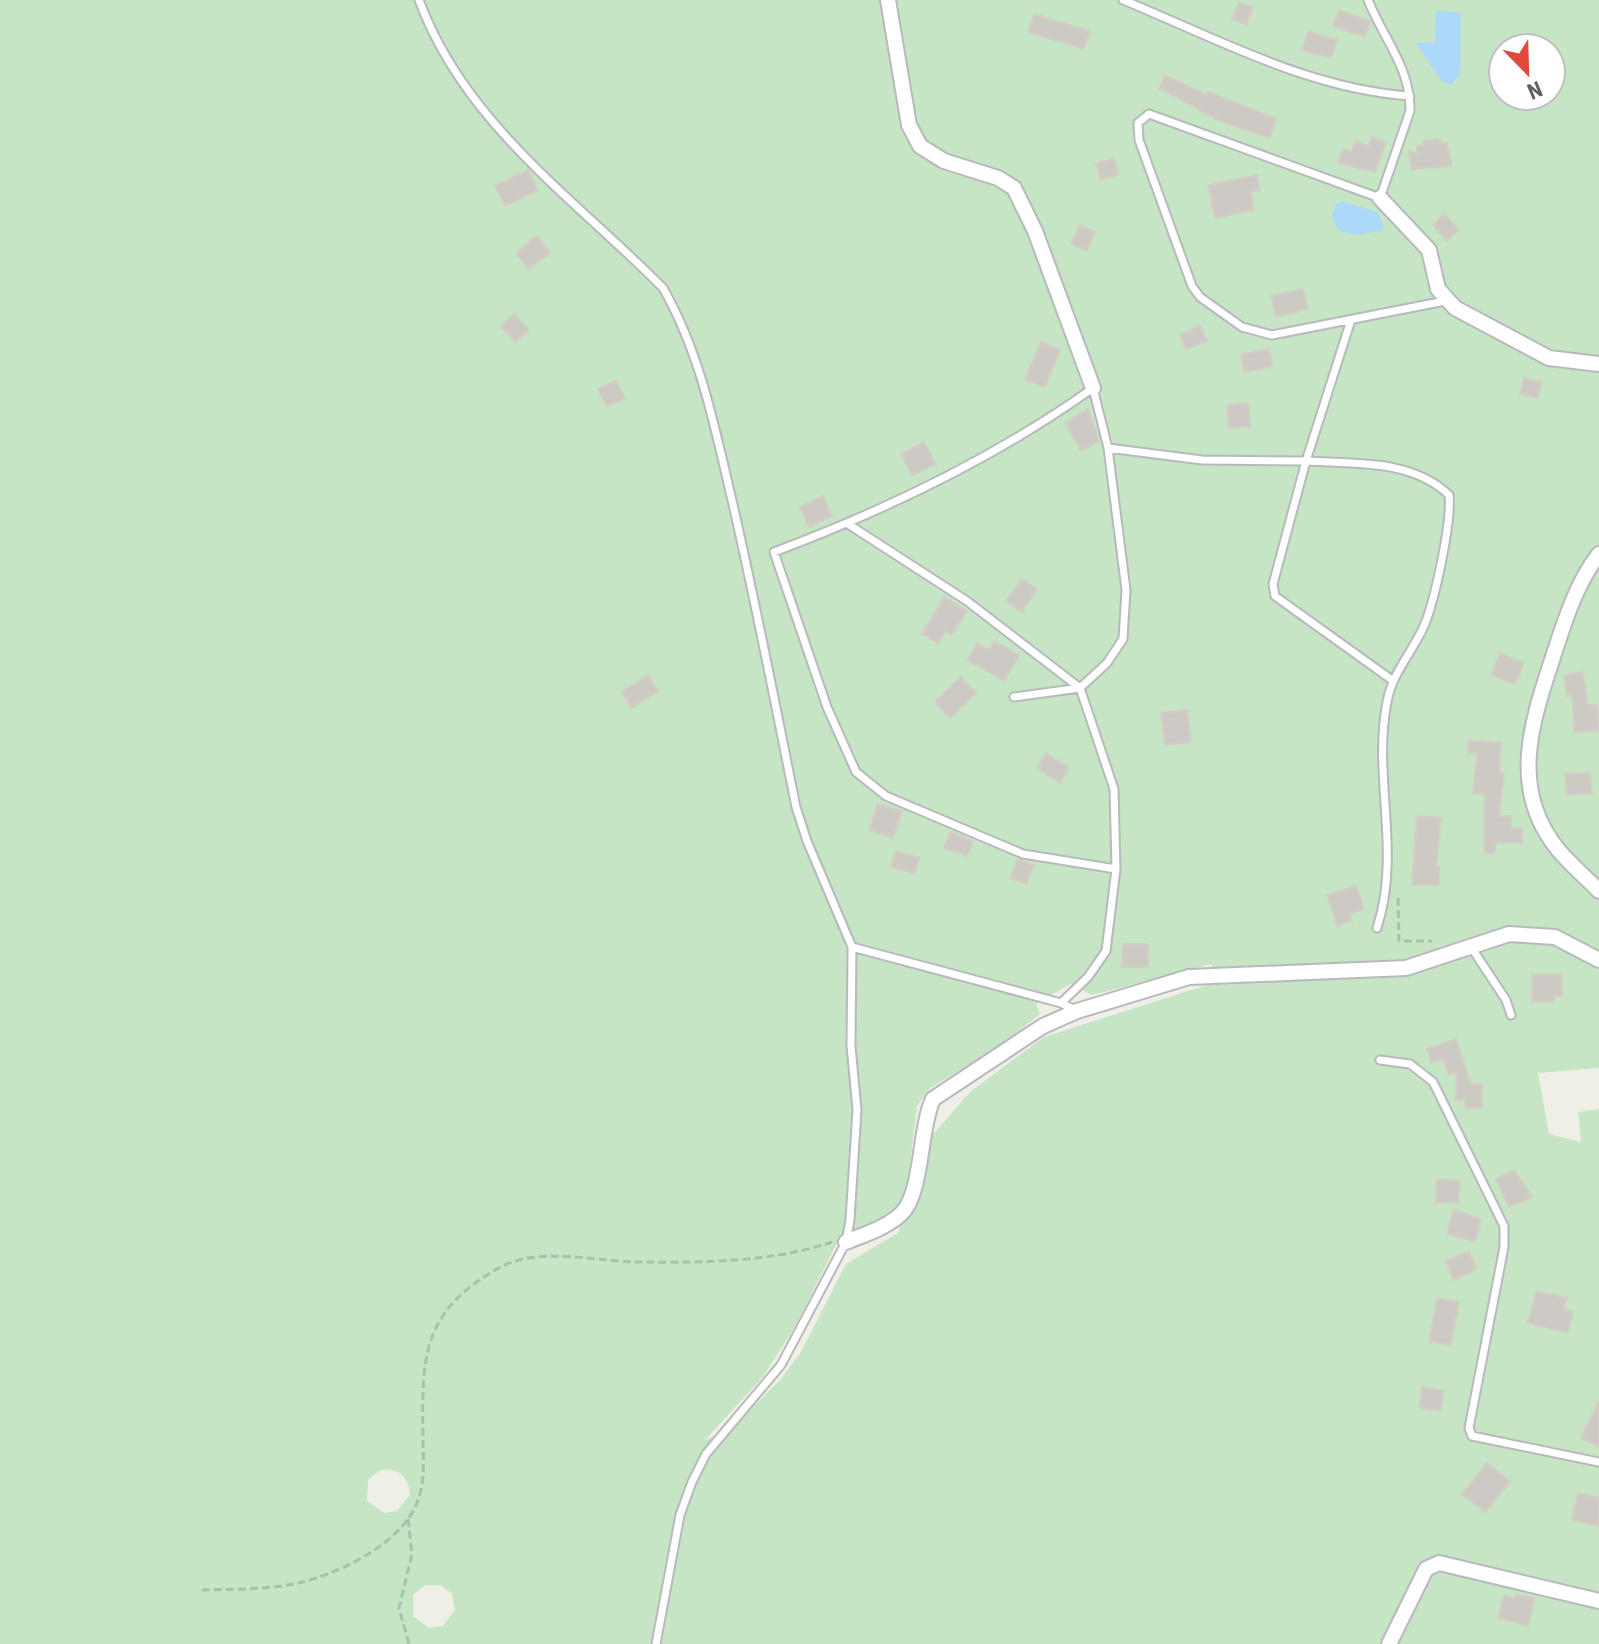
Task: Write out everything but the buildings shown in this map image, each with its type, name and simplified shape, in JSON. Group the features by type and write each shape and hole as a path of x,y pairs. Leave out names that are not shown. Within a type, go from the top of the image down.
{"street":[{"path":"888,0 909,125 920,146 944,161 998,178 1014,188 1035,231 1093,388"},
{"path":"1380,198 1429,250 1438,289 1445,301 1487,328 1549,358 1599,364"},
{"path":"1599,554 1561,630 1532,723 1526,758 1528,787 1539,820 1556,847 1599,891"},
{"path":"846,1239 889,1223 905,1211 912,1193 926,1113 933,1099 1043,1026 1077,1011 1189,977 1406,968 1509,934 1536,934 1574,945 1599,960"},
{"path":"1389,1644 1426,1569 1439,1563 1599,1601"}],"lane":[{"path":"419,0 450,64 500,133 657,281 680,317 711,406 753,592 796,807 807,841 852,947 851,1046 857,1110 857,1154 846,1239 781,1365 706,1454 692,1482 680,1515 656,1644"},
{"path":"1123,0 1296,72 1338,85 1410,96"},
{"path":"1368,0 1397,55 1410,96 1410,111 1380,198 1149,114 1138,123 1139,140 1192,286 1200,297 1242,327 1272,335 1445,301"},
{"path":"1351,320 1306,461 1273,584 1275,596 1392,680"},
{"path":"1014,697 1080,688 1107,663 1123,639 1126,590 1108,448 1093,388 1050,420 934,484 848,524 774,552 827,707 856,772 886,796 1023,854 1116,869"},
{"path":"1108,448 1202,460 1384,465 1433,479 1449,495 1452,515 1430,609 1392,680 1382,750 1388,812 1386,899 1377,928"},
{"path":"848,524 980,610 1080,688 1114,789 1116,869 1106,951 1088,977 1061,1003"},
{"path":"852,947 1061,1003 1077,1011"},
{"path":"1467,948 1506,1000 1511,1015"},
{"path":"1380,1060 1410,1064 1433,1082 1504,1226 1504,1247 1469,1428 1472,1436 1599,1462"}],"path":[{"path":"1398,890 1399,941 1456,941 1467,948"},
{"path":"202,1590 309,1579 363,1555 393,1536 408,1519 420,1494 424,1470 423,1361 432,1332 451,1306 499,1267 520,1259 639,1263 740,1258 795,1252 846,1239"},
{"path":"408,1519 412,1554 399,1608 409,1644"}],"green space":[{"path":"0,0 1599,0 1599,1068 1538,1073 1549,1134 1581,1142 1578,1112 1599,1109 1599,1644 0,1644","holes":["1212,964 1207,985 1044,1037 970,1092 930,1138 898,1233 846,1264 801,1352 781,1379 730,1430 705,1440 762,1378 795,1327 841,1235 887,1217 898,1208 907,1188 917,1106 930,1088 996,1049 1040,1014 1036,1004 1070,984 1092,995","380,1470 397,1472 405,1478 410,1495 397,1511 384,1513 367,1501 368,1480","425,1585 441,1585 452,1594 455,1610 443,1626 429,1628 413,1616 413,1595"]}],"water":[{"path":"1436,10 1461,13 1460,75 1450,85 1440,79 1416,43 1435,42"},
{"path":"1342,201 1377,212 1384,227 1381,231 1355,235 1339,231 1332,218 1335,205"}]}
